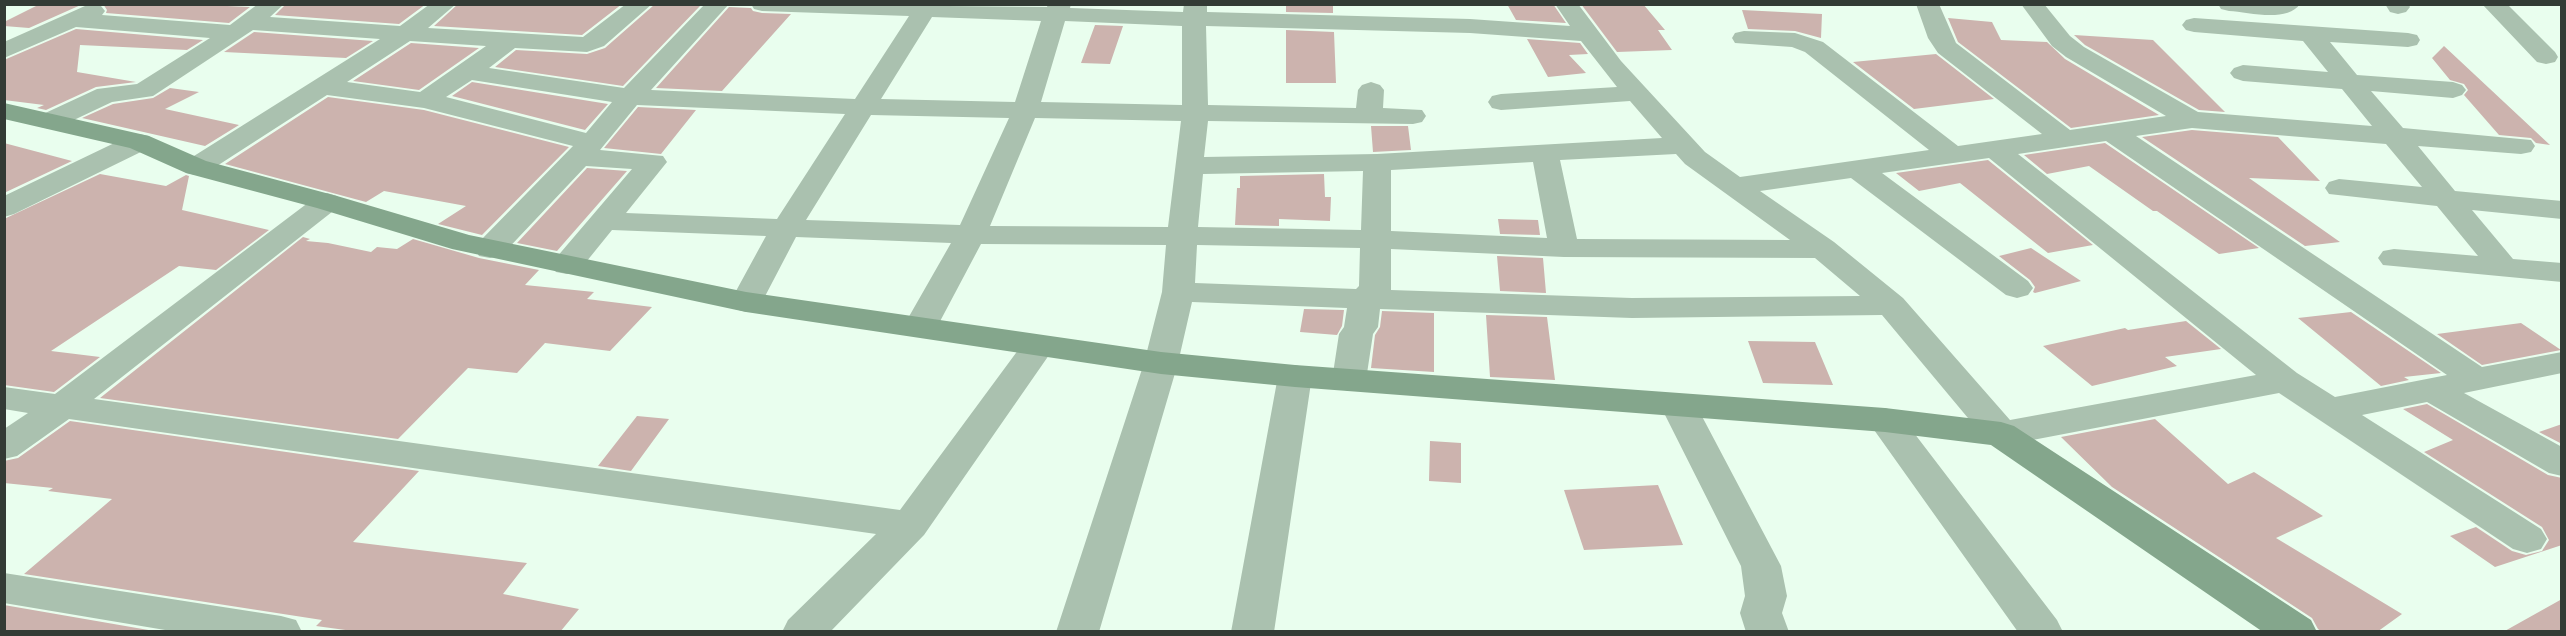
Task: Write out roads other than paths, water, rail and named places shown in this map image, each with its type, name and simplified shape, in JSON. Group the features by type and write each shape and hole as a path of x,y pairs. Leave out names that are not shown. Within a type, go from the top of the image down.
{"street":[{"path":"4,51 108,4"},
{"path":"50,121 106,95 144,91 242,28 273,4"},
{"path":"196,167 405,34 445,4"},
{"path":"73,20 405,34 586,45 595,41 641,4"},
{"path":"490,249 585,150 630,97 718,4"},
{"path":"762,4 1195,12 1588,34"},
{"path":"1451,4 1470,26"},
{"path":"1566,4 1612,66 1695,158 1823,249 1891,304 2001,434 2296,632"},
{"path":"1927,4 1940,38 1947,48 2064,138"},
{"path":"2032,4 2061,41 2075,52 2192,120"},
{"path":"2229,4 2280,8 2289,4"},
{"path":"2493,4 2556,61"},
{"path":"746,302 785,230 927,7"},
{"path":"920,327 971,236 1025,111 1058,9"},
{"path":"1077,632 1161,363 1178,292 1188,166 1195,114 1195,12"},
{"path":"2194,26 2408,40"},
{"path":"2310,34 2504,268"},
{"path":"1744,38 1796,40 1814,46 1953,155"},
{"path":"425,100 510,40"},
{"path":"467,72 630,97 863,107 1195,114 1370,103 1413,116"},
{"path":"2243,73 2453,90"},
{"path":"322,87 425,100 585,150 653,162 567,265"},
{"path":"1501,102 1637,93"},
{"path":"4,111 139,142 196,167 490,249 746,302 1161,363 1295,376 1885,420 2001,434 2285,381"},
{"path":"1735,186 2192,120 2393,134 2521,146"},
{"path":"2111,132 2476,379"},
{"path":"4,207 139,142"},
{"path":"1188,166 1377,162 1683,145"},
{"path":"1995,149 2285,381 2527,539"},
{"path":"1545,154 1564,248"},
{"path":"1349,380 1356,334 1361,327 1365,298 1375,289 1377,162"},
{"path":"1856,168 2017,288"},
{"path":"2339,188 2562,210"},
{"path":"4,447 61,407 327,202"},
{"path":"605,221 971,236 1377,238 1564,248 1823,249"},
{"path":"2394,258 2562,273"},
{"path":"1178,292 1632,308 1891,304"},
{"path":"803,632 910,525 1039,345"},
{"path":"2328,410 2562,362"},
{"path":"1252,632 1295,376"},
{"path":"2432,390 2562,464"},
{"path":"4,398 910,525"},
{"path":"1678,405 1761,566 1766,596 1761,613 1768,632"},
{"path":"1885,420 2042,632"},
{"path":"4,588 281,632"}]}
